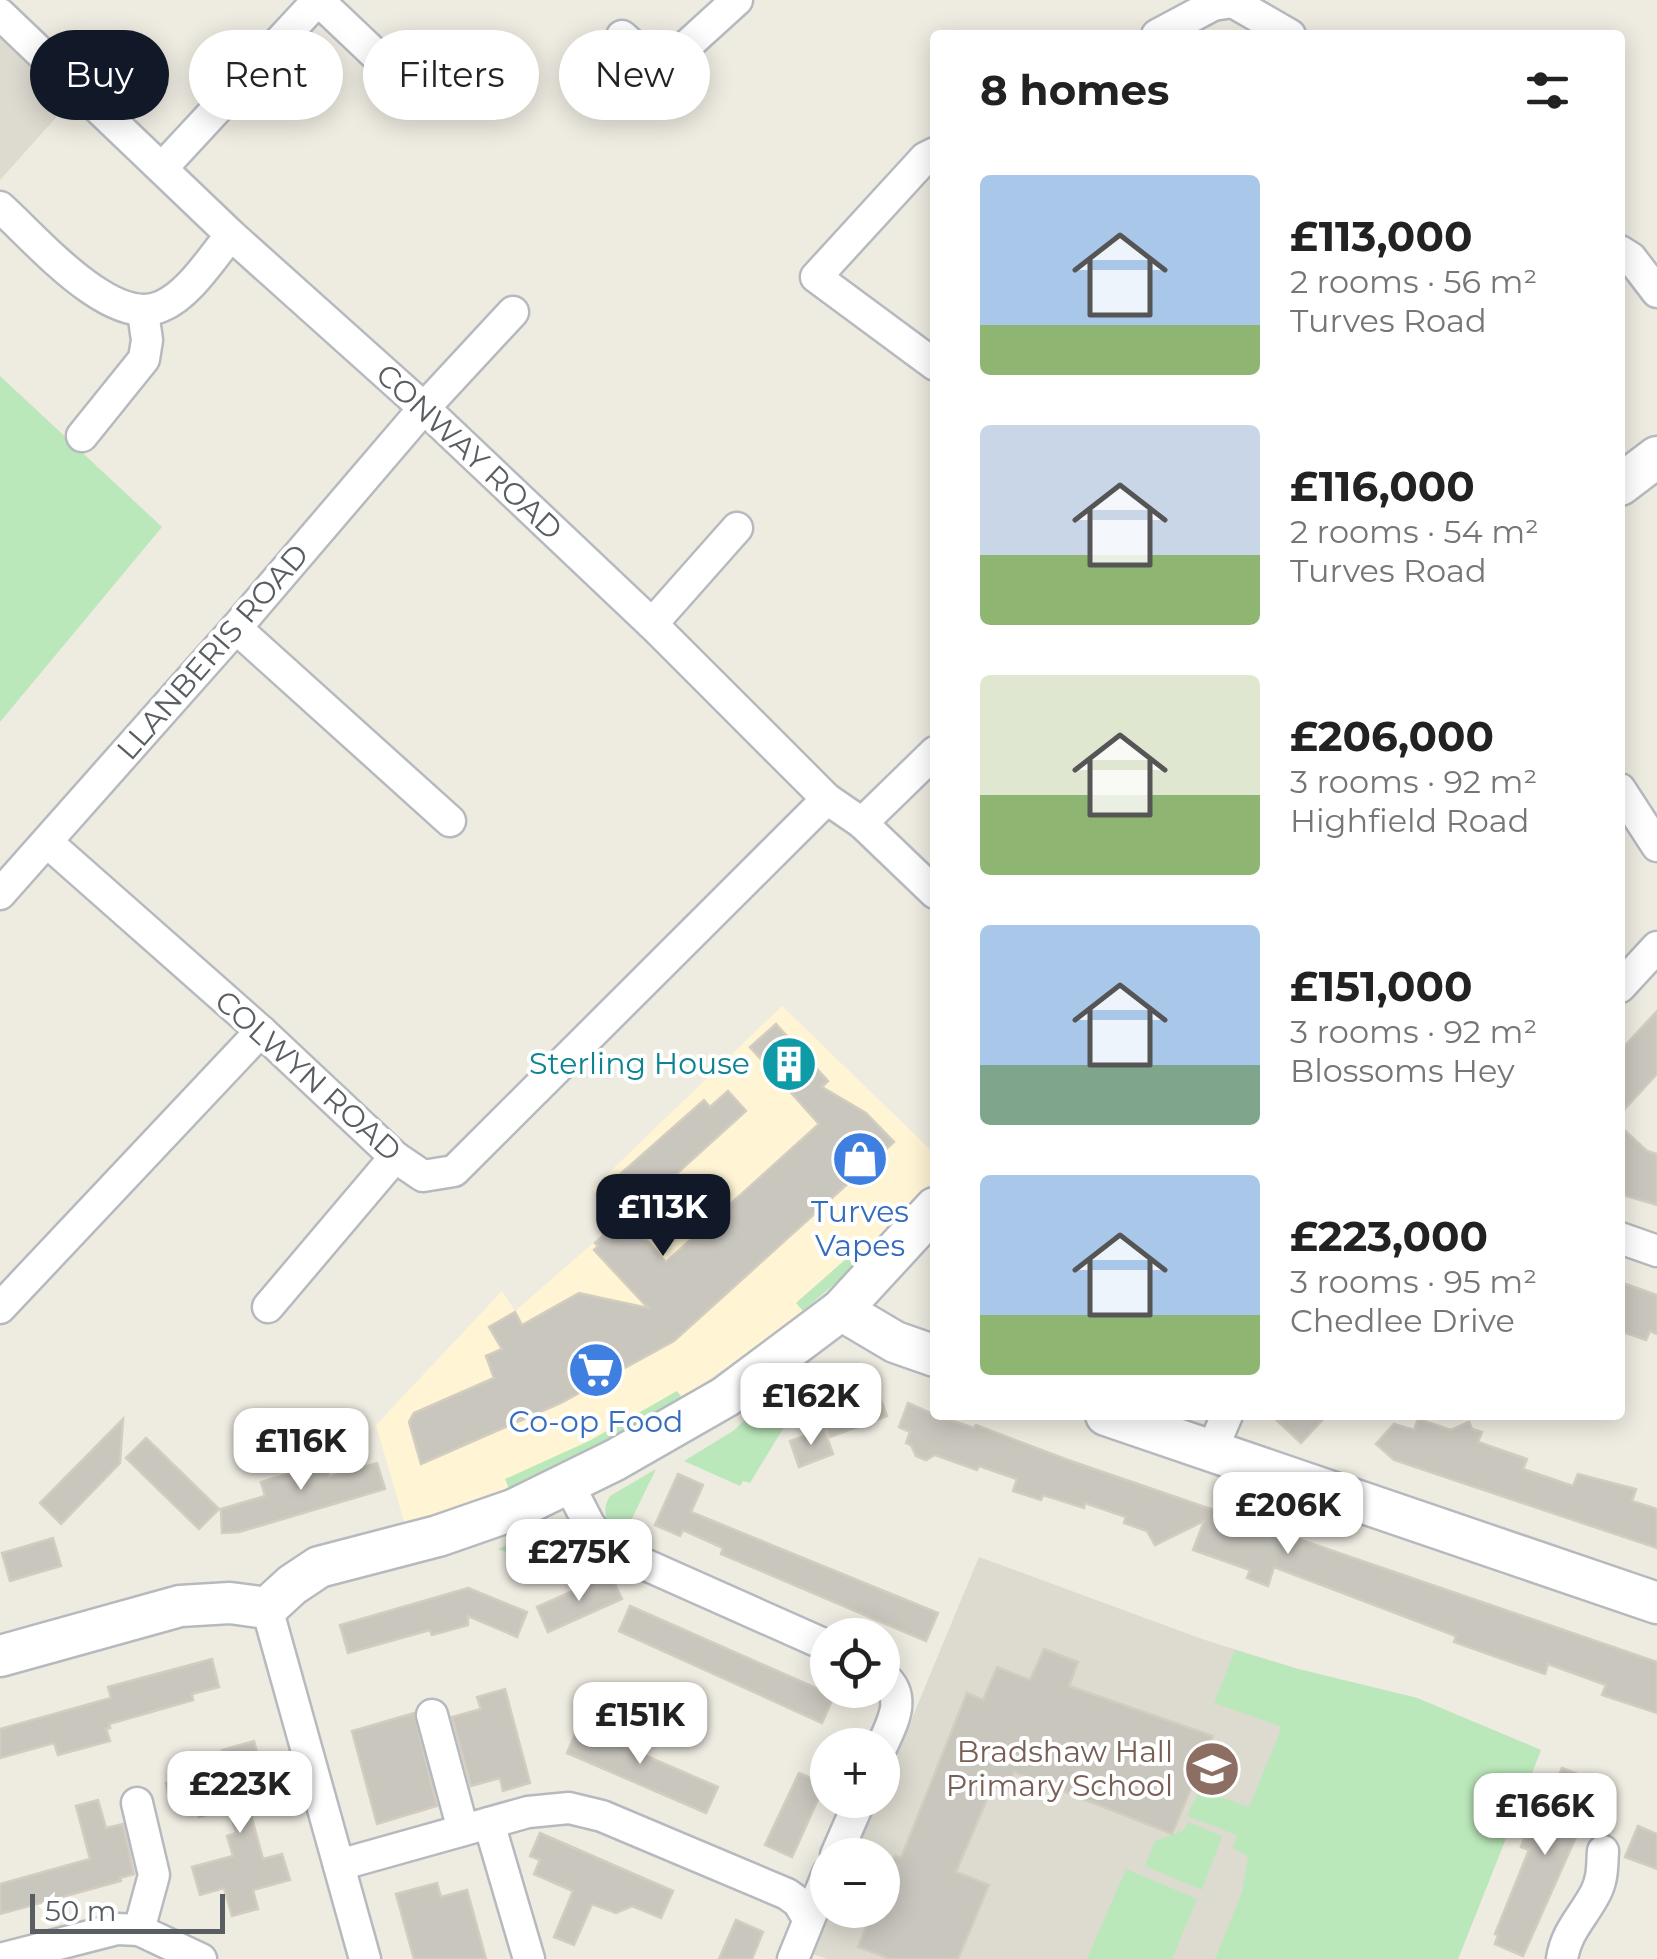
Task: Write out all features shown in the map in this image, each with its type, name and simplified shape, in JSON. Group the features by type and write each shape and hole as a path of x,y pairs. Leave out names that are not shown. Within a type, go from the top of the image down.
{"street":[{"path":"163,168 318,0 363,42"},
{"path":"704,30 737,0"},
{"path":"1166,30 1214,5 1234,2 1282,30"},
{"name":"CONWAY ROAD","path":"0,14 231,235 424,408 652,624 827,799 862,823 930,888"},
{"path":"930,159 816,278 930,361"},
{"path":"0,207 96,294 143,312 177,297 231,235"},
{"path":"1625,255 1657,292"},
{"path":"82,436 144,359 147,340 143,312"},
{"name":"LLANBERIS ROAD","path":"0,894 512,312"},
{"path":"1625,481 1657,457"},
{"path":"652,624 738,528"},
{"path":"236,628 450,820"},
{"path":"862,823 930,757"},
{"path":"1625,798 1657,846"},
{"name":"COLWYN ROAD","path":"47,842 261,1031 395,1157 423,1176 454,1171 827,799"},
{"path":"1625,982 1657,947"},
{"path":"0,1308 261,1031"},
{"path":"268,1308 395,1157"},
{"path":"0,1656 180,1606 230,1604 268,1608 292,1585 319,1568 466,1527 569,1485 725,1397 840,1310 930,1213"},
{"path":"1625,1240 1657,1251"},
{"path":"840,1310 895,1342 930,1354"},
{"path":"1120,1420 1657,1604"},
{"path":"1212,1452 1225,1420"},
{"path":"569,1485 600,1542 608,1548 810,1638"},
{"path":"268,1608 339,1865 357,1957"},
{"path":"432,1715 529,1959"},
{"path":"136,1803 154,1874 139,1930"},
{"path":"339,1865 550,1808 569,1808 602,1816 786,1894 798,1902 807,1917"},
{"path":"1562,1959 1569,1934 1610,1872"},
{"path":"793,1959 810,1911"},
{"path":"0,1959 95,1932 139,1930 201,1959"}],"shaded area":[{"path":"0,38 30,66 30,120 54,120 0,180"},
{"path":"782,1006 930,1149 930,1192 796,1317 670,1408 502,1494 406,1528 376,1425 502,1291 515,1311 622,1218 592,1189"},
{"name":"Bradshaw Hall Primary School","path":"979,1557 1202,1639 1298,1669 1417,1698 1541,1750 1458,1959 827,1959 813,1954 824,1928 900,1928 900,1838 861,1838 869,1818 900,1818 900,1747"}],"green space":[{"path":"0,376 162,527 0,722"},
{"path":"847,1258 855,1266 803,1311 796,1303"},
{"path":"819,1369 750,1483 743,1481 740,1486 684,1461 733,1431 768,1399"},
{"path":"677,1391 683,1399 639,1428 510,1491 505,1479 589,1441"},
{"path":"656,1469 623,1537 607,1518 607,1502 610,1496"},
{"path":"563,1521 578,1540 527,1560 498,1549"},
{"path":"1235,1650 1417,1698 1541,1750 1458,1959 1215,1959 1242,1892 1248,1856 1233,1848 1237,1835 1187,1816 1200,1790 1249,1807 1282,1727 1214,1703"},
{"path":"1188,1822 1222,1836 1202,1890 1145,1866 1155,1841 1183,1831"},
{"path":"1126,1869 1197,1899 1172,1959 1087,1959"}],"building":[{"path":"1657,1011 1657,1074 1625,1109 1625,1046"},
{"path":"776,1024 828,1081 822,1087 866,1113 894,1142 674,1341 561,1403 421,1464 409,1422 414,1413 494,1378 486,1356 502,1349 489,1327 515,1312 522,1325 579,1293 648,1308 594,1250 598,1246 595,1243 623,1217 600,1192 704,1100 710,1107 728,1091 746,1111 642,1205 654,1218 639,1232 666,1262 819,1124 750,1047"},
{"path":"1625,1131 1647,1151 1657,1154 1657,1205 1625,1195"},
{"path":"1625,1284 1657,1295 1657,1334 1650,1331 1646,1340 1625,1333"},
{"path":"877,1390 887,1416 830,1437 819,1408"},
{"path":"908,1403 930,1413 930,1420 950,1420 974,1428 976,1425 1657,1662 1657,1713 1602,1695 1606,1685 1548,1664 1545,1674 1454,1642 1456,1636 1274,1567 1268,1586 1247,1578 1250,1570 1193,1550 1204,1521 1155,1545 1147,1531 1124,1523 1126,1517 1085,1503 1084,1508 1043,1495 1041,1500 1013,1491 1017,1479 979,1466 977,1470 935,1455 926,1460 916,1456 906,1443 910,1432 899,1427"},
{"path":"123,1419 120,1463 61,1524 40,1503"},
{"path":"1276,1420 1322,1420 1301,1443"},
{"path":"1418,1420 1451,1430 1469,1422 1472,1429 1482,1432 1478,1442 1527,1459 1523,1469 1573,1486 1578,1474 1636,1489 1632,1501 1657,1509 1657,1548 1394,1460 1376,1444 1394,1424 1414,1430"},
{"path":"824,1429 833,1454 799,1467 790,1441"},
{"path":"146,1438 219,1509 199,1529 126,1458"},
{"path":"320,1447 329,1477 377,1463 385,1489 239,1532 222,1533 221,1509 265,1496 261,1482 302,1470 297,1453"},
{"path":"678,1474 703,1485 691,1512 938,1613 926,1641 900,1630 900,1618 872,1618 721,1554 723,1548 683,1530 680,1536 655,1525"},
{"path":"53,1538 61,1566 10,1581 2,1553"},
{"path":"612,1578 622,1599 548,1632 537,1607 600,1579 602,1582"},
{"path":"468,1588 527,1612 517,1637 468,1616 468,1625 432,1635 430,1630 348,1653 340,1625"},
{"path":"630,1606 810,1685 810,1708 829,1708 822,1723 619,1631"},
{"path":"1044,1649 1078,1662 1069,1686 1213,1736 1172,1834 1014,1772 1007,1791 993,1785 956,1872 989,1885 958,1959 890,1959 858,1947 866,1928 900,1928 900,1858 967,1693 983,1700 997,1667 1030,1680"},
{"path":"212,1659 219,1687 192,1694 193,1700 109,1724 106,1729 110,1741 58,1755 54,1743 0,1758 0,1729 111,1698 108,1687"},
{"path":"505,1689 530,1783 503,1791 500,1778 471,1786 452,1717 481,1709 477,1697"},
{"path":"414,1713 437,1806 377,1824 352,1731"},
{"path":"596,1721 619,1730 614,1742 718,1787 706,1813 567,1753 578,1727 591,1732"},
{"path":"254,1741 269,1798 248,1804 263,1859 282,1854 290,1880 253,1890 258,1909 232,1916 224,1888 200,1895 192,1867 233,1856 227,1836 236,1833 229,1809 199,1817 195,1800 233,1788 222,1750"},
{"path":"1562,1768 1600,1783 1523,1956 1495,1944 1495,1934 1529,1850 1521,1847 1529,1826 1526,1820 1542,1814"},
{"path":"799,1773 810,1778 810,1817 792,1857 765,1845"},
{"path":"186,1777 192,1799 171,1805 166,1783"},
{"path":"98,1800 106,1828 123,1824 134,1874 0,1914 0,1884 90,1859 76,1806"},
{"path":"1638,1826 1657,1834 1657,1869 1625,1857"},
{"path":"540,1833 673,1891 661,1918 632,1906 616,1913 592,1904 574,1945 554,1937 573,1891 534,1874 540,1860 530,1856"},
{"path":"437,1883 441,1897 467,1890 486,1959 414,1959 396,1894"},
{"path":"736,1920 763,1932 752,1959 719,1959"}],"place":[{"name":"Sterling House","path":"789,1064"},
{"name":"Turves Vapes","path":"860,1159"},
{"name":"Co-op Food","path":"596,1370"},
{"name":"Bradshaw Hall Primary School","path":"1212,1769"}]}
